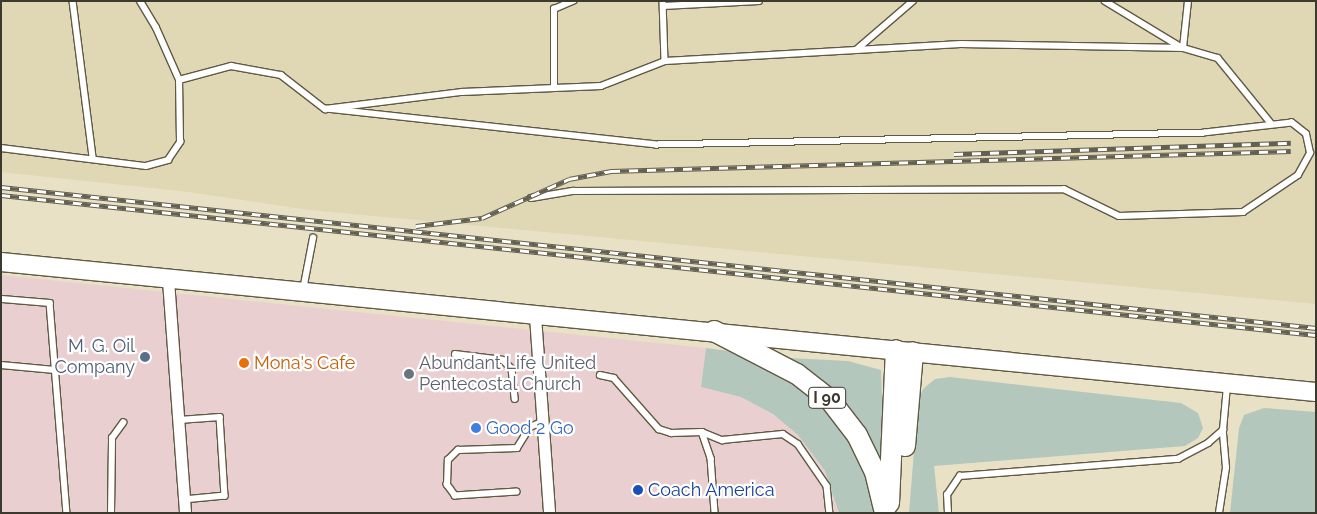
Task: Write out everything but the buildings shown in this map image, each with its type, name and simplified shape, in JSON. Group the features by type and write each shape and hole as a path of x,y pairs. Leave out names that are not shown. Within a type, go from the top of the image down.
{"highway":[{"name":"I 90","path":"714,331 797,374 830,400 857,435 875,472 887,513"},
{"name":"I 90","path":"887,513 904,351"},
{"path":"902,513 904,351"}],"main road":[{"path":"1,262 1316,392"}],"street":[{"path":"168,280 185,513"},
{"path":"535,316 549,513"}],"lane":[{"path":"73,1 93,158"},
{"path":"1,148 146,166 168,160 180,142 179,80 156,28 140,1"},
{"path":"554,88 554,10 573,1"},
{"path":"665,61 663,4 760,1"},
{"path":"856,50 913,1"},
{"path":"1105,1 1183,48"},
{"path":"1183,48 1188,1"},
{"path":"326,109 462,92 601,86 665,61 961,44 1183,48 1218,58 1270,123"},
{"path":"179,80 231,66 280,75 326,109 657,144 1204,133 1270,123 1292,123 1306,134 1310,153 1298,175 1243,212 1119,216 1064,189 574,191 531,198"},
{"path":"303,292 313,238"},
{"path":"1,299 50,303 67,513"},
{"path":"455,354 504,360 512,369 515,399"},
{"path":"1,365 55,370"},
{"path":"600,375 614,378 659,429 671,433 702,432 722,440 783,434 808,455 826,486 830,513"},
{"path":"1219,513 1226,468 1223,430 1227,384"},
{"path":"178,420 220,417 225,496 184,500"},
{"path":"517,492 455,496 448,486 448,460 458,450 517,448 530,427 542,422"},
{"path":"111,513 112,438 123,423"},
{"path":"948,513 947,495 960,476 1178,459 1208,443 1223,430"},
{"path":"702,432 711,458 715,513"}],"shaded area":[{"path":"1,1 1316,1 1316,304 309,210 189,192 1,172"},
{"path":"1,275 706,348 701,387 741,397 773,414 798,435 825,471 839,513 1,513"}],"green space":[{"path":"706,348 729,351 759,361 825,404 852,438 880,513 839,513 825,471 798,435 773,414 741,397 701,387"},
{"path":"789,358 848,361 881,370 885,483"},
{"path":"950,377 1181,403 1198,413 1203,428 1198,438 1185,446 934,466 939,513 909,513 918,402 923,389 935,379"},
{"path":"1264,408 1316,412 1316,513 1230,513 1239,428 1244,415"}],"railway":[{"path":"954,154 1291,143"},
{"path":"416,226 482,218 569,179 611,171 1291,151"},
{"path":"1,187 1316,328"},
{"path":"1,195 1316,335"}],"place":[{"name":"M. G. Oil Company","path":"145,357"},
{"name":"Mona's Cafe","path":"244,363"},
{"name":"Abundant Life United Pentecostal Church","path":"409,374"},
{"name":"Good 2 Go","path":"476,428"},
{"name":"Coach America","path":"638,490"}]}
